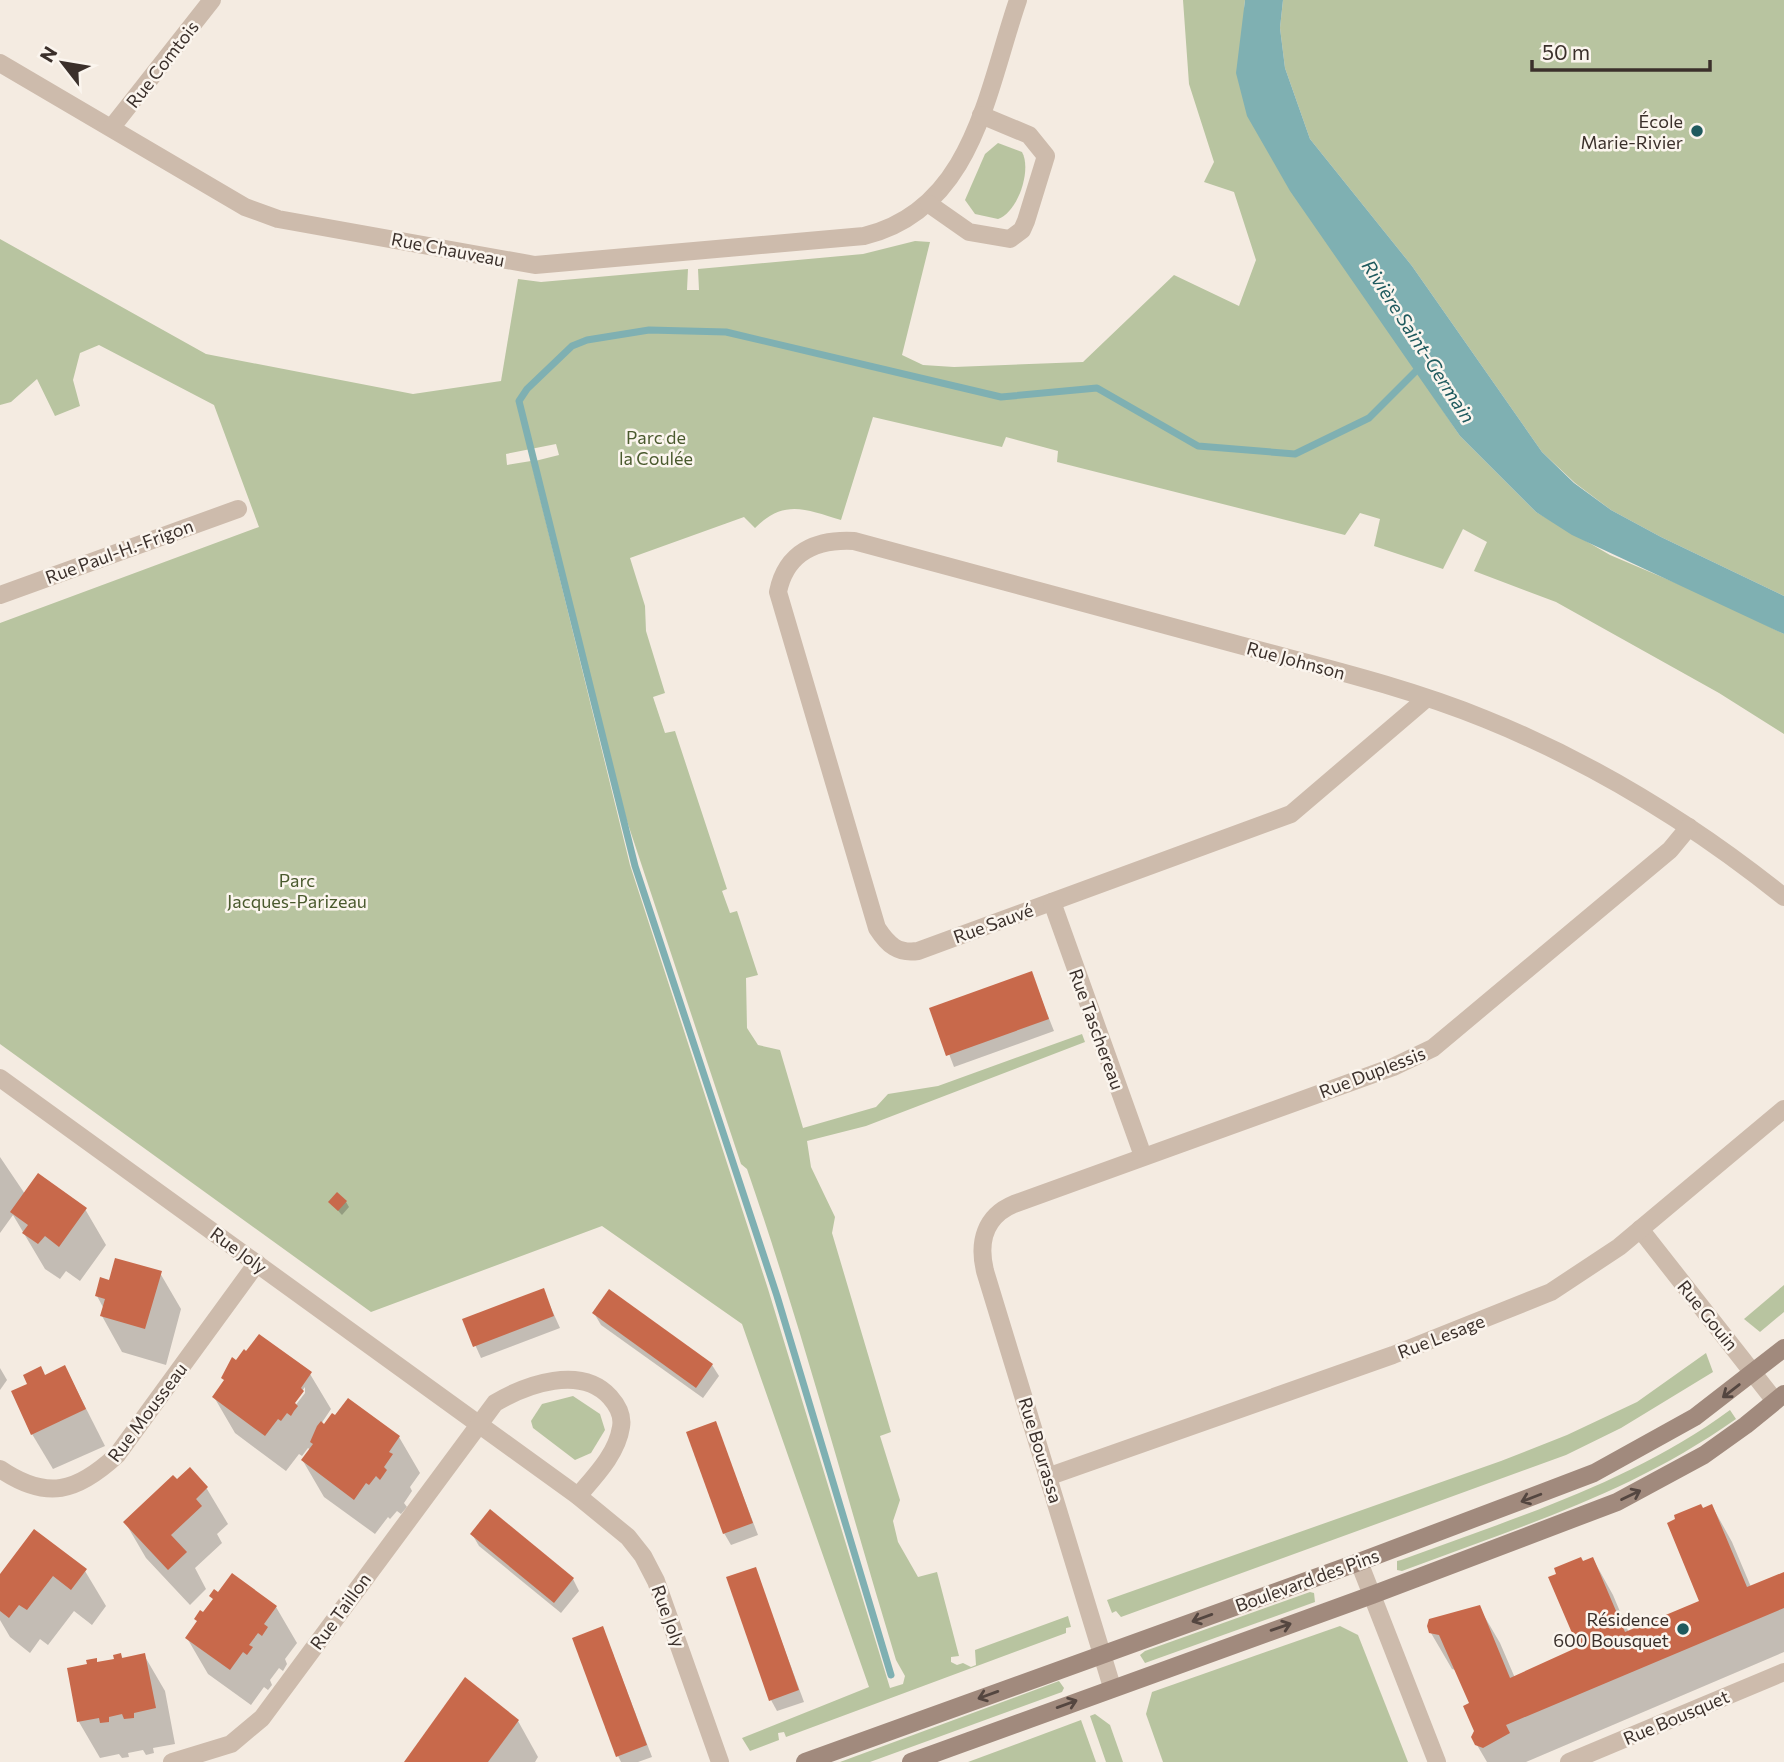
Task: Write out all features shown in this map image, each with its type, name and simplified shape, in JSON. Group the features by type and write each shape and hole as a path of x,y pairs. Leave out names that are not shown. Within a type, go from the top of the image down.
{"street":[{"name":"Rue Comtois","path":"112,127 212,0"},
{"name":"Rue Chauveau","path":"0,63 261,215 535,265 864,236 899,224 929,204 961,165 981,115 1018,0"},
{"path":"929,204 969,232 1010,239 1022,230 1046,156 1029,135 981,115"},
{"name":"Rue Paul-H.-Frigon","path":"0,595 238,509"},
{"name":"Rue Johnson","path":"781,578 794,558 807,548 829,540 854,541 1427,698 1551,748 1628,788 1689,827 1784,897"},
{"name":"Rue Sauvé","path":"781,578 778,592 782,609 873,918 883,937 896,950 918,951 1291,814 1427,698"},
{"name":"Rue Duplessis","path":"995,1216 1014,1204 1393,1067 1433,1048 1670,850 1689,827"},
{"name":"Rue Taschereau","path":"1052,902 1143,1156"},
{"name":"Rue Joly","path":"0,1078 478,1422 620,1529 650,1568 720,1762"},
{"name":"Rue Lesage","path":"1050,1476 1393,1355 1531,1301 1572,1280 1640,1230 1784,1109"},
{"name":"Rue Bourassa","path":"995,1216 983,1238 983,1261 1112,1687"},
{"name":"Rue Gouin","path":"1640,1230 1754,1373 1780,1397"},
{"name":"Rue Mousseau","path":"0,1469 30,1486 46,1489 67,1488 96,1474 117,1455 257,1263"},
{"name":"Boulevard des Pins","path":"805,1762 1359,1562 1594,1473 1674,1430 1754,1373 1784,1348"},
{"path":"478,1422 488,1409 505,1397 541,1385 577,1379 599,1387 618,1408 620,1431 605,1463 579,1496"},
{"name":"Boulevard des Pins","path":"911,1762 1372,1595 1617,1502 1704,1455 1780,1397"},
{"name":"Rue Taillon","path":"172,1762 231,1744 262,1718 478,1422"},
{"path":"1359,1562 1437,1762"},
{"name":"Rue Bousquet","path":"1569,1762 1784,1672"}],"green space":[{"path":"1183,0 1245,0 1244,8 1425,384 1460,436 1536,512 1610,555 1716,600 1784,634 1784,734 1719,693 1556,602 1474,571 1487,542 1463,529 1443,569 1374,546 1380,519 1360,513 1345,535 1057,462 1058,451 1006,437 1002,447 873,417 841,520 795,509 776,513 755,528 744,517 630,558 645,606 646,631 665,693 653,697 665,733 675,731 727,889 722,891 730,913 737,911 758,975 746,978 747,1028 758,1045 780,1050 803,1128 876,1107 888,1094 938,1086 1082,1034 1085,1042 866,1126 807,1141 811,1167 835,1217 832,1233 891,1432 880,1436 900,1500 893,1521 898,1542 918,1577 937,1572 959,1656 951,1657 951,1662 971,1667 976,1665 975,1650 1068,1616 1071,1627 1066,1628 1066,1633 786,1737 784,1732 778,1733 779,1740 750,1751 742,1738 869,1687 742,1324 602,1226 371,1312 0,1044 0,623 259,527 214,405 99,345 80,353 73,380 80,406 55,416 37,379 11,402 0,405 0,239 206,354 413,394 501,381 518,279 541,282 688,269 687,290 699,290 698,269 863,254 915,241 930,242 902,355 923,365 954,367 1083,362 1174,275 1239,306 1256,260 1234,192 1204,182 1214,162 1189,84","holes":["556,444 559,455 535,461 626,818 741,1164 747,1169 767,1230 806,1352 896,1660 905,1676 903,1684 890,1688 768,1289 630,865 531,461 507,465 506,454"]},
{"path":"1283,0 1784,0 1784,596 1611,510 1575,483 1542,452 1412,266 1310,139 1285,68 1280,28"},
{"path":"998,143 1022,152 1025,169 1017,199 1012,208 998,219 975,214 965,200 985,154"},
{"path":"1784,1285 1784,1312 1760,1332 1744,1319"},
{"path":"1706,1353 1713,1372 1621,1428 1566,1455 1121,1617 1116,1611 1112,1613 1107,1600 1501,1461 1567,1435 1637,1402"},
{"path":"573,1396 600,1414 605,1430 591,1453 575,1460 533,1428 531,1421 542,1404"},
{"path":"1730,1410 1736,1419 1696,1445 1615,1488 1532,1523 1402,1571 1397,1570 1397,1561 1529,1513 1613,1478 1653,1458"},
{"path":"1310,1592 1314,1593 1315,1602 1145,1663 1140,1655 1145,1651"},
{"path":"1340,1626 1358,1635 1408,1762 1163,1762 1146,1714 1152,1692"},
{"path":"1059,1681 1064,1688 1062,1692 870,1762 840,1762"},
{"path":"1095,1714 1110,1725 1123,1762 1106,1762 1090,1716"},
{"path":"1081,1720 1096,1762 968,1762"}],"water":[{"name":"Rivière Saint-Germain","path":"1245,0 1283,0 1280,28 1285,68 1310,139 1412,266 1542,452 1574,483 1611,510 1784,596 1784,634 1572,535 1536,512 1460,436 1290,191 1247,116 1236,73"}],"building":[{"path":"1032,971 1049,1019 946,1056 929,1008"},
{"path":"38,1173 87,1208 59,1247 45,1236 38,1244 22,1233 28,1225 10,1212"},
{"path":"337,1192 347,1201 338,1211 328,1202"},
{"path":"115,1258 162,1271 145,1329 100,1316 105,1299 95,1296 100,1277 109,1280"},
{"path":"544,1288 554,1316 473,1347 462,1319"},
{"path":"609,1289 713,1364 696,1388 592,1313"},
{"path":"259,1334 312,1372 301,1388 304,1391 295,1403 298,1406 291,1416 287,1413 281,1421 278,1419 265,1436 212,1397 224,1380 221,1378 232,1357 236,1360"},
{"path":"65,1365 86,1409 31,1435 11,1391 27,1384 23,1375 41,1366 45,1375"},
{"path":"348,1398 400,1436 389,1452 393,1454 384,1467 387,1470 380,1480 376,1476 369,1485 366,1483 354,1500 301,1460 313,1444 310,1442 317,1426 321,1421 324,1424 332,1413 335,1415"},
{"path":"716,1421 753,1523 723,1534 686,1432"},
{"path":"190,1467 208,1487 196,1499 202,1506 171,1535 187,1552 168,1570 123,1522 173,1475 177,1479"},
{"name":"Résidence 600 Bousquet","path":"1701,1504 1703,1508 1712,1504 1747,1587 1784,1572 1784,1608 1506,1725 1510,1733 1483,1748 1475,1745 1471,1737 1474,1731 1463,1706 1469,1703 1439,1635 1429,1633 1429,1619 1480,1605 1510,1678 1578,1647 1548,1577 1556,1574 1554,1568 1581,1557 1583,1561 1593,1557 1625,1632 1699,1601 1667,1523 1675,1519 1674,1515"},
{"path":"490,1509 574,1578 554,1603 470,1534"},
{"path":"34,1529 87,1569 71,1590 53,1576 27,1610 19,1605 9,1618 0,1611 0,1574"},
{"path":"756,1567 799,1690 769,1701 726,1577"},
{"path":"232,1573 277,1606 264,1624 268,1627 262,1636 258,1633 249,1645 253,1647 247,1655 243,1652 230,1670 185,1638 197,1621 194,1619 200,1610 203,1612 213,1599 209,1596 214,1589 218,1592"},
{"path":"603,1626 647,1745 616,1757 572,1638"},
{"path":"121,1653 122,1658 145,1653 156,1708 134,1713 134,1718 124,1719 122,1714 109,1717 109,1722 100,1723 99,1718 77,1722 67,1668 87,1664 86,1660 97,1658 97,1662 114,1659 113,1655"},
{"path":"465,1677 519,1720 488,1762 404,1762"}],"waterway":[{"name":"Rivière Saint-Germain","path":"891,1675 777,1296 635,866 519,401 527,389 572,346 587,340 649,330 726,332 1001,397 1097,388 1198,446 1295,454 1369,418 1420,367"}],"place":[{"name":"École Marie-Rivier","path":"1697,131"},
{"name":"Résidence 600 Bousquet","path":"1683,1629"}],"park label":[{"name":"Parc de la Coulée","path":"656,447"},
{"name":"Parc Jacques-Parizeau","path":"297,890"}]}
